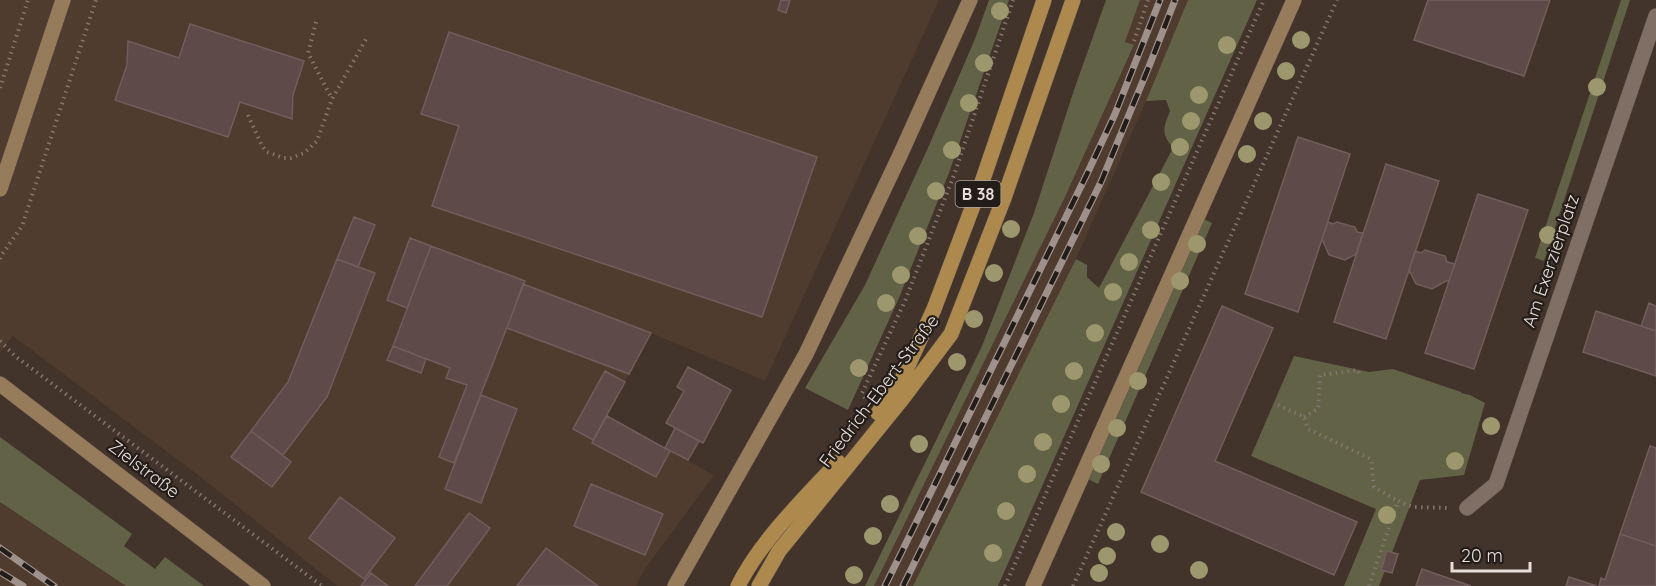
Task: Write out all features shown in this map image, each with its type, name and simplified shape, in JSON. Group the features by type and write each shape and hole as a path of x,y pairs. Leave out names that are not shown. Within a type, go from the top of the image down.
{"main road":[{"name":"Friedrich-Ebert-Straße","path":"738,586 746,570 783,522 855,442 900,383 934,309 982,182 1044,0"},
{"name":"Friedrich-Ebert-Straße","path":"759,586 778,551 903,398 951,334 1004,198 1073,0"}],"street":[{"path":"0,189 63,0"},
{"path":"675,586 806,354 970,0"},
{"path":"1033,586 1294,0"},
{"name":"Am Exerzierplatz","path":"1467,508 1496,484 1656,16"},
{"name":"Zielstraße","path":"0,384 263,586"}],"path":[{"path":"0,88 28,0"},
{"path":"0,259 22,226 96,0"},
{"path":"862,393 904,301 954,175 1013,0"},
{"path":"1134,40 1148,0"},
{"path":"1005,586 1264,0"},
{"path":"1073,586 1337,0"},
{"path":"316,22 308,53 332,99"},
{"path":"248,114 267,152 284,158 304,153 317,141 332,99 366,39"},
{"path":"0,341 15,356 321,586"},
{"path":"1305,417 1318,409 1320,375 1358,370 1359,374"},
{"path":"1278,405 1305,417"},
{"path":"1305,417 1308,429 1371,459 1374,487 1398,501 1413,507 1467,508"},
{"path":"1369,586 1398,501"}],"shaded area":[{"path":"0,0 939,0 765,381 651,333 607,416 714,475 645,569 636,586 337,586 198,475 13,336 0,352"},
{"path":"1140,0 1188,0 1076,259 913,586 874,586 1065,197 1134,46 1125,42"},
{"path":"0,502 126,586 0,586"}],"green space":[{"path":"989,0 1009,0 949,173 899,298 848,410 805,388 865,285 927,150 975,39"},
{"path":"1106,0 1140,0 1125,42 1134,45 1065,197 874,586 865,586 982,346 1034,213"},
{"path":"1188,0 1257,0 998,586 913,586 1076,259 1087,265 1087,277 1099,288 1173,148 1165,134 1170,111 1166,100 1146,101"},
{"path":"1621,0 1630,0 1544,261 1535,258"},
{"path":"1202,218 1212,223 1098,484 1088,479"},
{"path":"1294,356 1369,372 1393,369 1470,395 1485,403 1464,475 1420,480 1379,586 1344,586 1376,509 1251,456"},
{"path":"0,437 132,534 124,546 155,569 165,557 204,586 126,586 0,502"}],"building":[{"path":"781,0 790,0 786,13 778,10"},
{"path":"1428,0 1550,0 1524,76 1414,40"},
{"path":"190,24 304,61 293,95 292,119 240,102 228,137 115,100 127,65 128,41 179,58"},
{"path":"449,32 817,157 762,317 432,206 459,126 421,114"},
{"path":"1298,137 1350,154 1298,312 1245,294"},
{"path":"1386,164 1439,181 1386,339 1334,322"},
{"path":"1478,194 1528,210 1474,369 1425,353"},
{"path":"354,217 375,225 358,267 337,259"},
{"path":"1328,222 1355,227 1357,232 1363,233 1356,254 1345,260 1329,255 1322,239"},
{"path":"410,238 431,246 407,308 387,300"},
{"path":"431,246 525,281 454,463 439,457 467,385 446,378 450,368 393,346"},
{"path":"1425,250 1445,256 1447,262 1455,264 1449,281 1432,289 1416,284 1409,270 1415,251 1421,253"},
{"path":"337,259 375,273 327,397 283,455 251,431 288,382"},
{"path":"523,284 651,333 629,374 507,328"},
{"path":"1649,303 1656,306 1656,331 1641,326"},
{"path":"1222,306 1273,328 1215,461 1357,522 1334,575 1141,492"},
{"path":"1596,311 1656,331 1656,376 1583,352"},
{"path":"393,346 426,359 421,373 387,360"},
{"path":"688,367 731,390 703,443 666,423 684,391 677,387"},
{"path":"605,371 625,382 593,440 573,429"},
{"path":"481,395 517,409 481,503 445,489"},
{"path":"607,416 670,451 656,477 592,443"},
{"path":"675,428 699,441 688,460 665,448"},
{"path":"251,431 291,462 272,487 231,457"},
{"path":"1650,446 1656,448 1656,546 1620,534"},
{"path":"591,484 663,514 645,555 574,526"},
{"path":"340,497 395,538 364,579 309,538"},
{"path":"469,513 490,528 447,586 415,586"},
{"path":"1620,534 1656,546 1656,586 1599,586 1601,578 1605,580"},
{"path":"546,548 598,586 517,586"},
{"path":"1387,551 1398,554 1392,573 1381,570"},
{"path":"1422,569 1471,586 1416,586"},
{"path":"371,573 388,586 361,586"},
{"path":"1569,577 1597,586 1566,586"}],"railway":[{"path":"885,586 1087,174 1115,114 1160,0"},
{"path":"903,586 1101,182 1175,0"},
{"path":"0,548 54,586"},
{"path":"0,572 23,586"}]}
